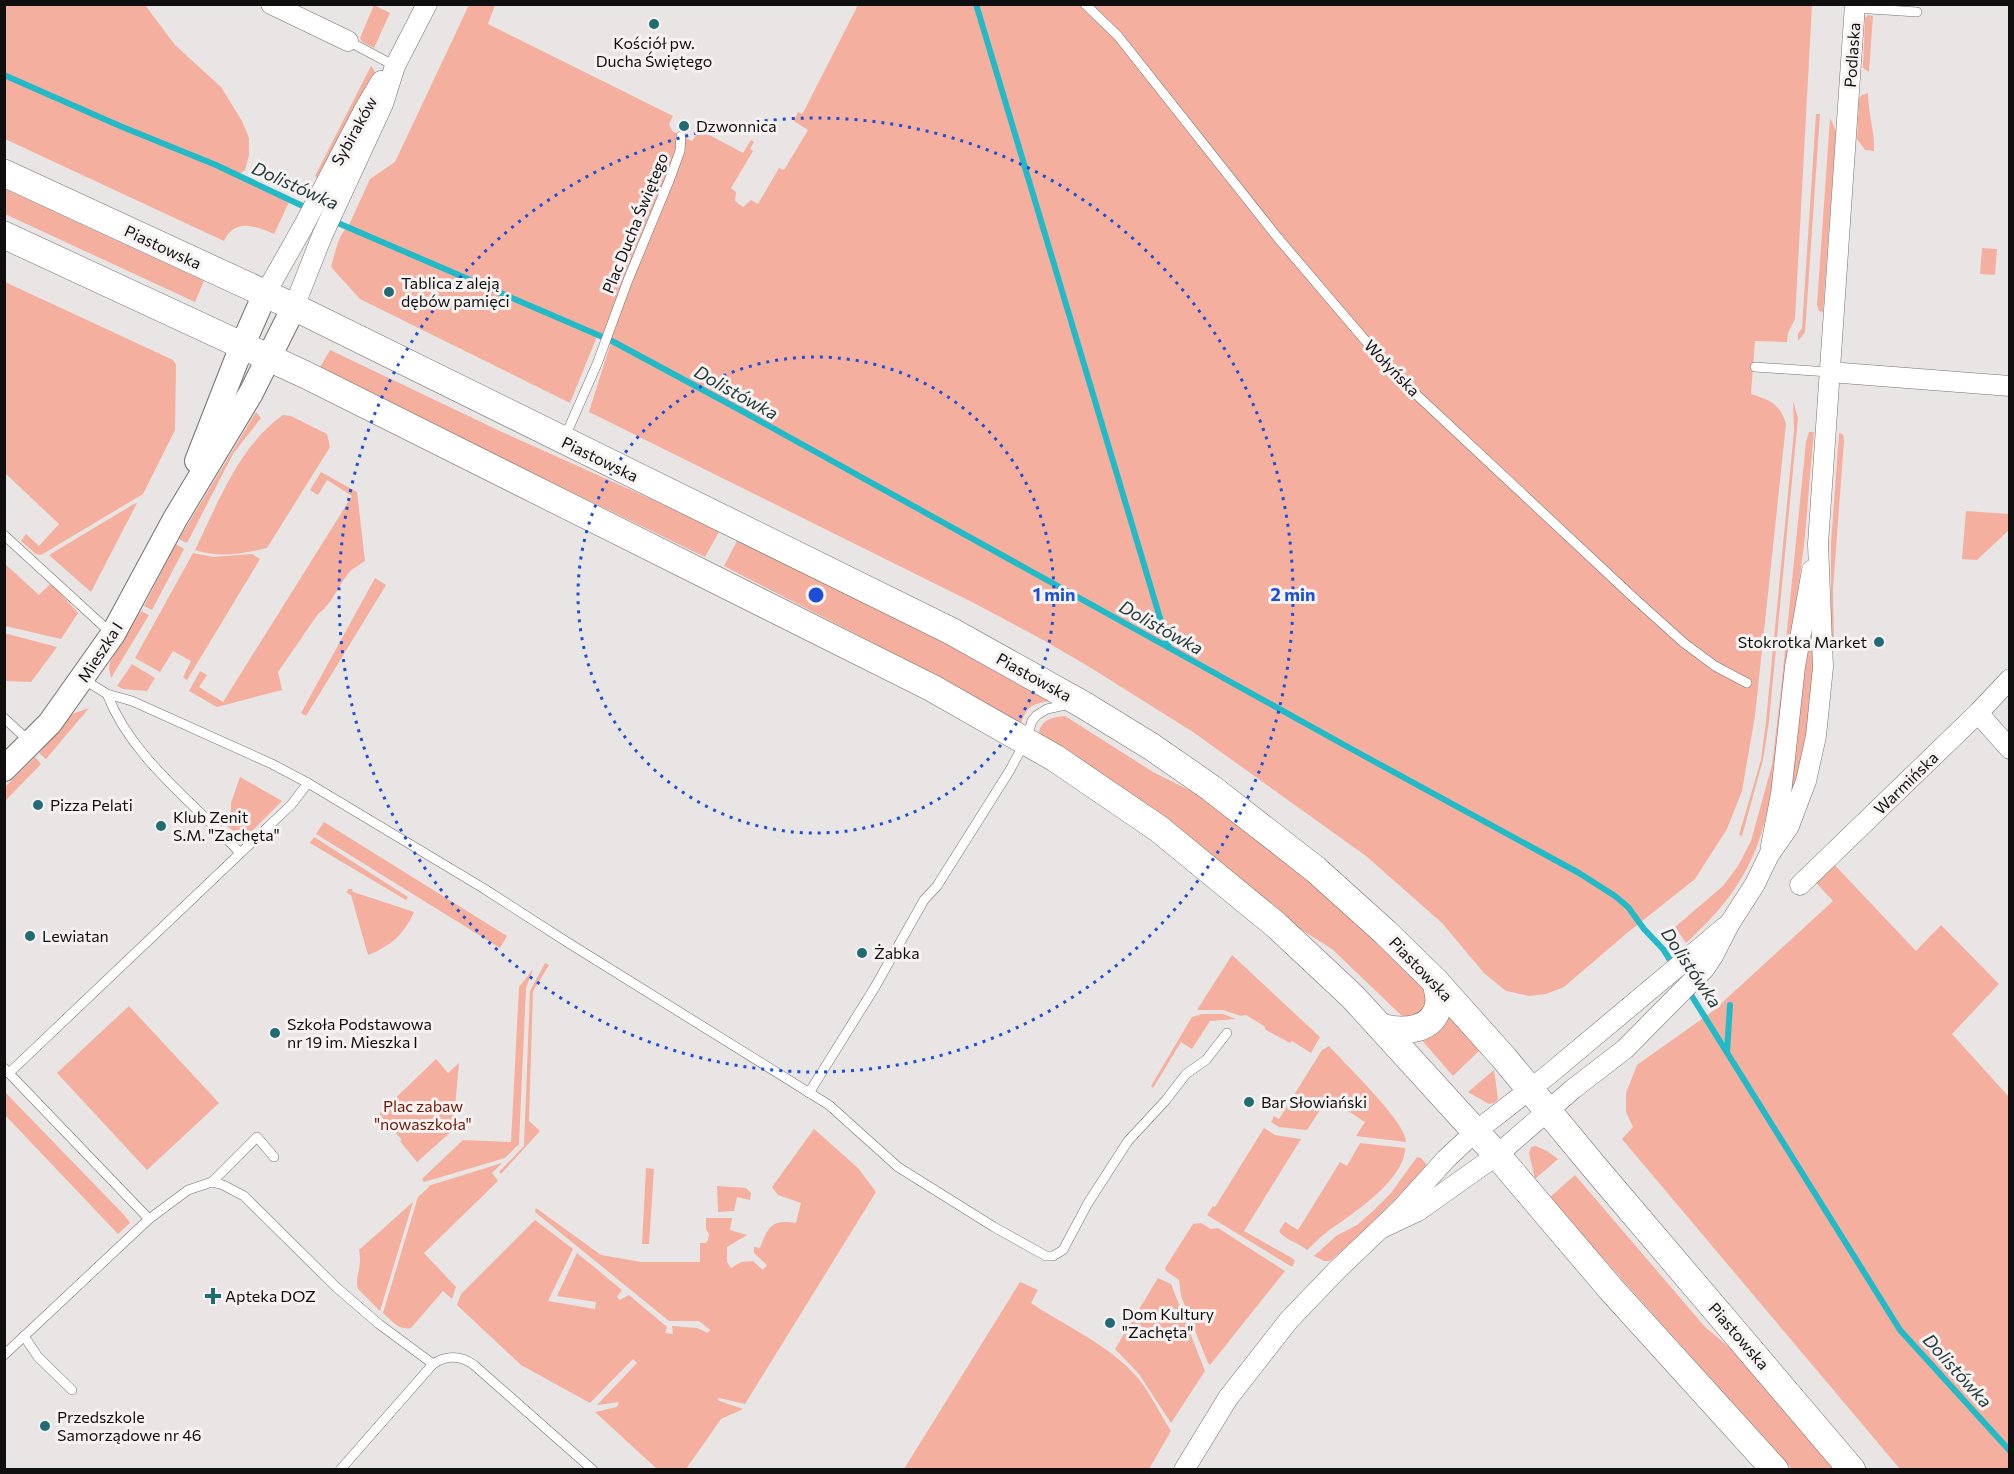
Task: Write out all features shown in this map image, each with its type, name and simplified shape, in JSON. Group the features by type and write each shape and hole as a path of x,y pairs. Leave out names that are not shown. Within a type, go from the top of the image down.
{"main road":[{"name":"Piastowska","path":"4,173 294,307 951,631 1082,704 1152,747 1251,819 1342,893 1436,982 1504,1058 1852,1470"},
{"path":"4,235 318,381 833,637 1026,740 1159,829 1231,887 1311,957 1381,1027 1497,1155 1610,1288 1775,1470"},
{"path":"1381,1027 1395,1031 1412,1030 1423,1026 1434,1015 1439,1002 1436,982"}],"street":[{"path":"271,4 348,41"},
{"name":"Sybiraków","path":"265,294 303,227 331,193 383,104 395,66 427,4"},
{"name":"Podlaska","path":"1818,544 1855,6"},
{"name":"Sybiraków","path":"294,307 322,236 331,193"},
{"name":"Mieszka I","path":"175,519 242,345 265,294"},
{"name":"Mieszka I","path":"4,770 50,723 113,634 175,519 246,402 294,307"},
{"path":"1829,372 2010,386"},
{"path":"1769,855 1781,794 1795,667 1818,544"},
{"path":"1382,1228 1418,1211 1497,1155 1624,1049 1705,968 1755,884 1769,855 1789,826 1806,781 1816,736 1823,668 1818,544"},
{"name":"Warmińska","path":"1800,885 1978,713 2010,679"},
{"path":"1978,713 2010,749"},
{"path":"1184,1470 1228,1398 1289,1320 1382,1228 1446,1159 1475,1132 1730,923"}],"lane":[{"name":"Wołyńska","path":"1085,4 1118,36 1278,238 1370,346 1419,397 1634,598 1699,654 1715,666 1747,683"},
{"path":"1855,6 1917,12"},
{"path":"348,41 395,66"},
{"name":"Plac Ducha Świętego","path":"563,441 598,360 680,151 681,136"},
{"path":"1755,367 1829,372"},
{"path":"4,535 113,634"},
{"path":"83,679 107,694 132,701 272,764 308,783 483,888 829,1105 898,1167 994,1227 1046,1256 1053,1257 1063,1250 1088,1203 1128,1141 1166,1100 1186,1074 1206,1060 1227,1033"},
{"path":"107,694 122,727 155,767 240,853"},
{"path":"810,1093 875,987 924,900 937,886 1010,770 1026,740 1032,721 1047,709 1061,705 1082,704"},
{"path":"4,718 31,744"},
{"path":"149,1219 7,1071 291,805 308,783"},
{"path":"4,1355 149,1219 188,1190 212,1182 257,1137 274,1157"},
{"path":"212,1182 244,1196 336,1287 379,1324 433,1364"},
{"path":"24,1336 38,1358 72,1390"},
{"path":"340,1470 433,1364 444,1358 456,1357 467,1360 519,1403 593,1470"}],"green space":[{"path":"5,4 145,5 175,45 221,87 242,121 249,138 249,155 245,170 238,175 290,200 274,234 260,228 246,226 234,229 224,241 5,139"},
{"path":"374,5 390,13 374,48 362,42 360,38"},
{"path":"469,5 495,5 488,24 673,116 669,124 672,131 692,141 700,130 743,153 751,140 754,142 750,149 753,151 731,188 736,192 735,201 743,207 751,200 758,204 779,168 784,170 808,130 794,121 798,112 802,114 804,111 858,5 1812,5 1795,319 1788,333 1787,342 1755,341 1751,394 1764,398 1777,407 1786,424 1755,716 1742,791 1727,829 1695,879 1564,987 1546,994 1529,996 1506,991 1484,973 1442,923 1366,856 1193,732 1091,668 972,602 589,412 612,339 598,334 570,403 360,299 331,267 337,244 349,225 370,179 395,162"},
{"path":"1868,15 1873,16 1869,72 1863,68 1865,18"},
{"path":"371,66 376,77 318,178 315,176"},
{"path":"1868,93 1874,151 1865,150 1857,139 1859,98"},
{"path":"1816,114 1820,114 1805,332 1798,341 1798,334 1802,328"},
{"path":"1830,118 1836,131 1823,312 1819,311 1817,305"},
{"path":"5,189 204,281 195,302 5,214"},
{"path":"1982,248 1997,249 1995,275 1980,274"},
{"path":"5,282 173,360 176,365 175,430 143,494 41,555 36,554 21,541 26,534 39,546 59,524 5,473"},
{"path":"330,350 502,432 720,530 705,557 319,369"},
{"path":"1793,401 1798,418 1769,721 1763,760 1742,836 1739,835 1761,760 1766,721 1794,431"},
{"path":"256,412 261,418 233,454 187,543 179,539"},
{"path":"283,415 291,416 327,434 330,447 267,548 231,554 213,554 195,550 221,495 242,459 254,443"},
{"path":"1809,432 1814,432 1804,545 1783,689 1774,775 1766,817 1752,858 1738,883 1715,914 1686,943 1675,927 1723,886 1738,866 1751,841 1772,765 1806,442"},
{"path":"1839,433 1843,434 1844,441 1833,589 1834,643 1831,643 1831,544"},
{"path":"321,472 357,492 365,561 348,574 278,672 282,690 217,707 189,691 200,671 207,675 199,687 223,702 352,496 327,480 318,495 310,490"},
{"path":"137,503 91,592 49,555 134,504"},
{"path":"1966,511 2009,514 2009,530 1977,560 1962,559"},
{"path":"738,539 941,640 1055,701 1042,702 1033,706 1026,713 1021,724 939,677 724,566"},
{"path":"176,544 184,549 152,610 144,606"},
{"path":"193,553 213,557 252,554 260,559 187,680 183,677 191,661 173,651 160,672 135,658"},
{"path":"4,563 39,595 51,583 78,613 61,639 5,626"},
{"path":"375,578 386,585 306,716 301,713"},
{"path":"1811,608 1815,667 1808,734 1790,804"},
{"path":"141,611 149,615 111,678 110,662"},
{"path":"4,633 57,647 31,682 5,681"},
{"path":"132,664 155,678 147,691 123,689 117,686"},
{"path":"89,708 46,759 39,753 72,714"},
{"path":"1065,716 1153,772 1203,797 1309,878 1427,990 1429,1002 1426,1006 1414,1015 1402,1016 1332,949 1291,923 1205,849 1041,737 1039,731 1046,721"},
{"path":"35,757 41,764 5,801 5,787"},
{"path":"240,777 282,801 250,833 241,837 226,825 223,819 231,812 231,803"},
{"path":"324,822 507,936 500,948 316,834"},
{"path":"314,837 408,897 406,900 310,843"},
{"path":"1828,858 1916,951 1941,925 1999,984 1952,1034 2009,1097 2009,1469 1900,1469 1622,1139 1633,1127 1626,1112 1626,1093 1637,1065 1713,1011 1833,901 1810,876"},
{"path":"348,889 414,912 396,938 383,948 368,955 351,895 347,893"},
{"path":"1232,955 1320,1037 1311,1053 1292,1041 1290,1043 1266,1030 1264,1026 1246,1015 1241,1016 1223,1010 1197,1010"},
{"path":"545,963 549,965 533,991 529,1121 540,1131 501,1174 499,1172 524,1146 530,991"},
{"path":"533,969 526,988 519,1144 505,1158 424,1182 422,1179 463,1140 511,1142 519,987"},
{"path":"129,1006 219,1103 147,1170 57,1073"},
{"path":"1448,1009 1481,1049 1453,1076 1420,1038"},
{"path":"1202,1014 1223,1014 1236,1019 1210,1021 1192,1049 1181,1042 1153,1088 1151,1086 1192,1017"},
{"path":"1329,1046 1386,1108 1404,1133 1406,1142 1356,1136 1365,1122 1328,1098 1307,1130 1279,1127 1271,1122 1274,1116 1279,1119 1322,1050"},
{"name":"Plac zabaw \"nowaszkoła\"","path":"436,1059 448,1073 459,1063 453,1130 417,1162 400,1141 402,1140 379,1114"},
{"path":"1494,1070 1498,1099 1489,1104 1468,1092"},
{"path":"4,1091 125,1216 130,1223 118,1234 5,1115"},
{"path":"1264,1128 1275,1135 1301,1139 1244,1231 1292,1258 1295,1261 1292,1267 1207,1215 1213,1206 1215,1207"},
{"path":"814,1129 858,1168 876,1192 745,1404 719,1398 717,1400 743,1409 721,1419 686,1469 657,1469 595,1412 617,1407 619,1402 597,1405 637,1363 633,1359 590,1403 521,1365 457,1305 461,1294 535,1220 573,1249 548,1301 595,1309 596,1302 557,1296 577,1253 622,1290 617,1297 620,1300 629,1295 667,1327 665,1333 673,1334 672,1326 697,1328 708,1333 710,1330 699,1321 669,1321 535,1212 536,1208 601,1255 641,1262 700,1262 700,1243 706,1243 709,1234 706,1229 706,1218 732,1218 730,1230 747,1235 727,1247 727,1262 731,1268 741,1262 753,1261 763,1270 767,1265 754,1253 754,1247 760,1248 765,1235 772,1226 781,1222 796,1223 801,1203 778,1195 772,1187"},
{"path":"1360,1143 1405,1148 1403,1160 1387,1184 1307,1250 1284,1236 1279,1231 1285,1222 1298,1230 1340,1162 1347,1166"},
{"path":"1536,1146 1558,1159 1535,1179 1529,1153 1531,1147"},
{"path":"1417,1157 1428,1166 1361,1234 1330,1261 1314,1256 1336,1236 1357,1225 1372,1212 1391,1193"},
{"path":"502,1163 492,1173 498,1181 424,1253 456,1287 452,1299 443,1291 411,1328 403,1328 396,1324 383,1313 418,1197 428,1186"},
{"path":"646,1168 654,1169 649,1244 642,1244"},
{"path":"1575,1175 1705,1327 1748,1363 1835,1469 1792,1469 1549,1198"},
{"path":"717,1186 746,1188 751,1193 750,1200 737,1197 734,1211 718,1212"},
{"path":"413,1202 380,1311 358,1289 359,1250"},
{"path":"1201,1223 1211,1229 1218,1228 1285,1271 1210,1365 1181,1296 1179,1280 1165,1268 1193,1224"},
{"path":"1158,1278 1171,1284 1205,1371 1171,1423 1139,1374 1115,1349"},
{"path":"1020,1282 1038,1290 1031,1303 1113,1355 1126,1365 1146,1389 1171,1431 1149,1469 904,1469"}],"waterway":[{"path":"976,4 1169,648"},
{"name":"Dolistówka","path":"4,75 216,165 309,209"},
{"name":"Dolistówka","path":"331,220 612,341 1579,873 1628,907 1674,966"},
{"name":"Dolistówka","path":"1688,990 1900,1330 2010,1451"},
{"path":"1727,1052 1730,1005"}],"place":[{"name":"Kościół pw. Ducha Świętego","path":"654,24"},
{"name":"Dzwonnica","path":"684,126"},
{"name":"Tablica z aleją dębów pamięci","path":"389,292"},
{"name":"Stokrotka Market","path":"1879,642"},
{"name":"Pizza Pelati","path":"38,805"},
{"name":"Klub Zenit S.M. \"Zachęta\"","path":"161,826"},
{"name":"Lewiatan","path":"30,936"},
{"name":"Żabka","path":"862,953"},
{"name":"Szkoła Podstawowa nr 19 im. Mieszka I","path":"275,1033"},
{"name":"Bar Słowiański","path":"1249,1102"},
{"name":"Apteka DOZ","path":"213,1296"},
{"name":"Dom Kultury \"Zachęta\"","path":"1110,1323"},
{"name":"Przedszkole Samorządowe nr 46","path":"45,1426"}]}
